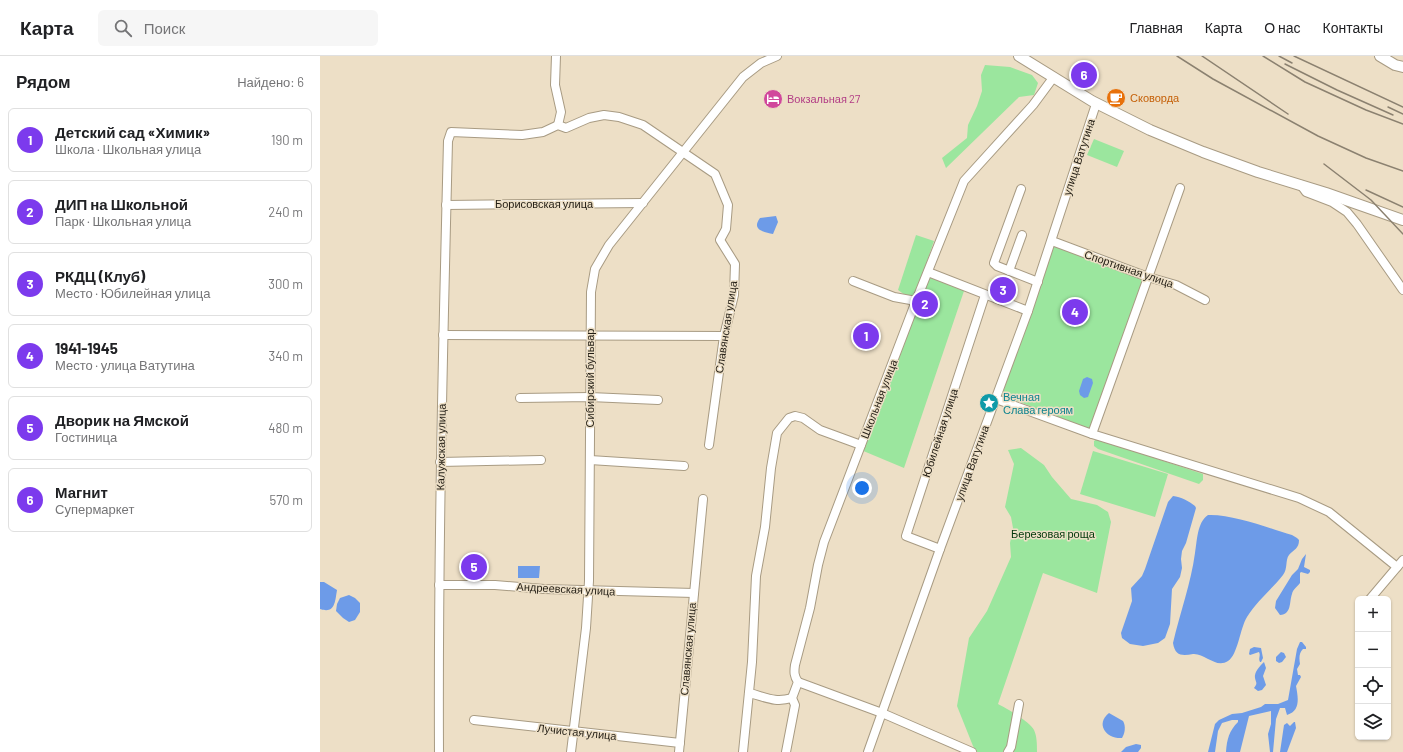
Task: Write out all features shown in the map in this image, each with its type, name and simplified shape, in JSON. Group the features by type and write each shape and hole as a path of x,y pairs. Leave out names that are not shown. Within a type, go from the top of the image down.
{"main road":[{"path":"1019,56 1052,78 1096,104 1150,130 1203,152 1258,172 1326,192 1403,220"},
{"path":"1380,56 1389,62 1403,67"}],"street":[{"path":"556,56 555,85 560,112 558,125"},
{"name":"Сибирский бульвар","path":"572,752 586,628 588,590 591,292 596,269 609,245 743,77 761,63 777,56"},
{"name":"Школьная улица","path":"786,752 795,706 792,698 798,682 795,678 795,665 810,608 824,542 916,301 964,181 1033,105 1052,78"},
{"name":"улица Ватутина","path":"868,752 940,549 1028,311 1096,104"},
{"name":"Славянская улица","path":"448,141 452,132 522,135 543,132 558,125 566,128 589,118 604,115 619,117 643,125 684,151 715,174 728,205 726,229 720,240 735,264 734,295 724,336 708,445"},
{"name":"Калужская улица","path":"439,752 440,462 448,141"},
{"path":"1301,185 1306,192 1332,202 1347,212 1403,290"},
{"path":"1092,434 1180,188"},
{"path":"1021,189 994,261 996,266 1038,282"},
{"name":"Борисовская улица","path":"446,205 642,203"},
{"path":"1009,271 1022,235"},
{"name":"Спортивная улица","path":"1052,241 1148,277 1176,285 1205,300"},
{"path":"928,272 1028,311"},
{"path":"853,281 894,298 916,301"},
{"name":"Юбилейная улица","path":"940,549 906,536 985,295"},
{"path":"443,335 724,336"},
{"path":"520,398 590,397 658,400"},
{"path":"996,399 1092,434 1315,504 1329,512 1396,567"},
{"path":"743,752 752,662 756,576 765,527 771,468 777,433 789,418 795,416 803,418 820,430 861,445"},
{"path":"440,462 540,460"},
{"path":"590,460 684,466"},
{"name":"Славянская улица","path":"679,752 703,499"},
{"path":"1372,596 1403,560"},
{"name":"Андреевская улица","path":"439,585 495,584 544,589 694,593"},
{"path":"798,682 882,713 972,752"},
{"path":"749,693 772,700 792,698"},
{"path":"1008,752 1011,747 1019,704"},
{"name":"Лучистая улица","path":"474,720 680,743"}],"green space":[{"path":"985,65 1010,67 1032,75 1038,83 1034,95 1019,97 946,168 942,158 967,138 968,125 982,91 981,75"},
{"path":"1094,139 1124,151 1117,167 1087,155"},
{"path":"916,235 934,241 915,296 905,295 898,290"},
{"path":"1053,245 1144,279 1091,430 1002,395"},
{"path":"928,273 965,288 904,468 861,450"},
{"path":"1097,439 1203,474 1203,480 1199,484 1098,449 1094,446 1094,441"},
{"name":"Березовая роща","path":"1021,448 1044,465 1071,499 1097,505 1108,512 1111,522 1097,593 1043,573 998,704 1018,716 1032,727 1036,735 1037,752 977,752 973,746 957,706 969,638 987,611 1011,557 1010,543 1013,528 1011,517 1005,507 1014,464 1008,450"},
{"path":"1093,451 1168,474 1155,517 1080,494"}],"water":[{"path":"776,216 778,222 773,234 758,228 757,225 760,218"},
{"path":"1087,377 1092,379 1093,383 1088,397 1084,398 1080,395 1079,391 1083,379"},
{"path":"1173,496 1188,501 1196,508 1186,543 1182,551 1182,568 1180,577 1172,589 1170,624 1165,638 1158,643 1143,646 1130,644 1122,638 1121,633 1132,601 1131,588 1142,576 1168,502"},
{"path":"1208,515 1218,515 1250,522 1292,535 1299,540 1297,547 1288,557 1285,573 1247,617 1234,653 1228,661 1224,663 1215,662 1197,654 1182,655 1177,653 1173,643 1191,576 1198,532 1204,518"},
{"path":"1306,554 1304,567 1310,570 1310,572 1308,574 1300,573 1300,583 1294,589 1288,610 1284,614 1280,615 1275,608 1276,601 1292,575 1298,569"},
{"path":"518,566 540,566 539,578 518,578"},
{"path":"320,582 324,582 337,590 336,599 333,606 329,610 320,609"},
{"path":"349,595 360,603 360,612 355,620 349,622 336,611 340,598"},
{"path":"1300,642 1302,642 1306,649 1303,649 1301,652 1299,658 1300,664 1297,669 1298,675 1301,677 1296,686 1298,703 1295,710 1287,715 1285,708 1280,708 1276,719 1273,752 1270,752 1268,734 1271,724 1271,711 1249,716 1240,752 1226,752 1229,736 1232,729 1238,722 1238,720 1232,720 1222,723 1218,731 1215,752 1208,752 1215,724 1219,720 1232,714 1242,713 1261,707 1265,704 1278,704 1288,700 1297,649"},
{"path":"1254,647 1261,648 1263,658 1261,662 1259,661 1259,652 1249,654 1250,649"},
{"path":"1281,652 1284,653 1286,657 1279,663 1276,661 1276,657"},
{"path":"1264,662 1266,668 1263,676 1266,685 1262,690 1258,691 1254,688 1256,684 1255,674"},
{"path":"1109,713 1123,721 1125,730 1122,738 1111,736 1104,730 1103,722"},
{"path":"1294,722 1296,728 1287,752 1280,752 1284,725 1287,723 1290,726"},
{"path":"1136,744 1141,745 1138,752 1121,752 1126,747"}],"railway":[{"path":"1177,56 1213,79 1318,136 1366,158 1403,171"},
{"path":"1202,56 1288,114"},
{"path":"1263,56 1305,82 1366,110 1403,124"},
{"path":"1279,56 1292,63"},
{"path":"1294,56 1403,107"},
{"path":"1285,64 1337,90 1393,115"},
{"path":"1388,107 1403,114"},
{"path":"1324,164 1371,200 1403,234"},
{"path":"1366,190 1403,207"}],"place":[{"name":"Магнит","path":"1084,75"},
{"name":"Сковорда","path":"1116,98"},
{"name":"Вокзальная 27","path":"773,99"},
{"name":"РКДЦ (Клуб)","path":"1003,290"},
{"name":"ДИП на Школьной","path":"925,304"},
{"name":"1941-1945","path":"1075,312"},
{"name":"Детский сад «Химик»","path":"866,336"},
{"name":"Вечная Слава героям","path":"989,403"},
{"name":"Дворик на Ямской","path":"474,567"}]}
